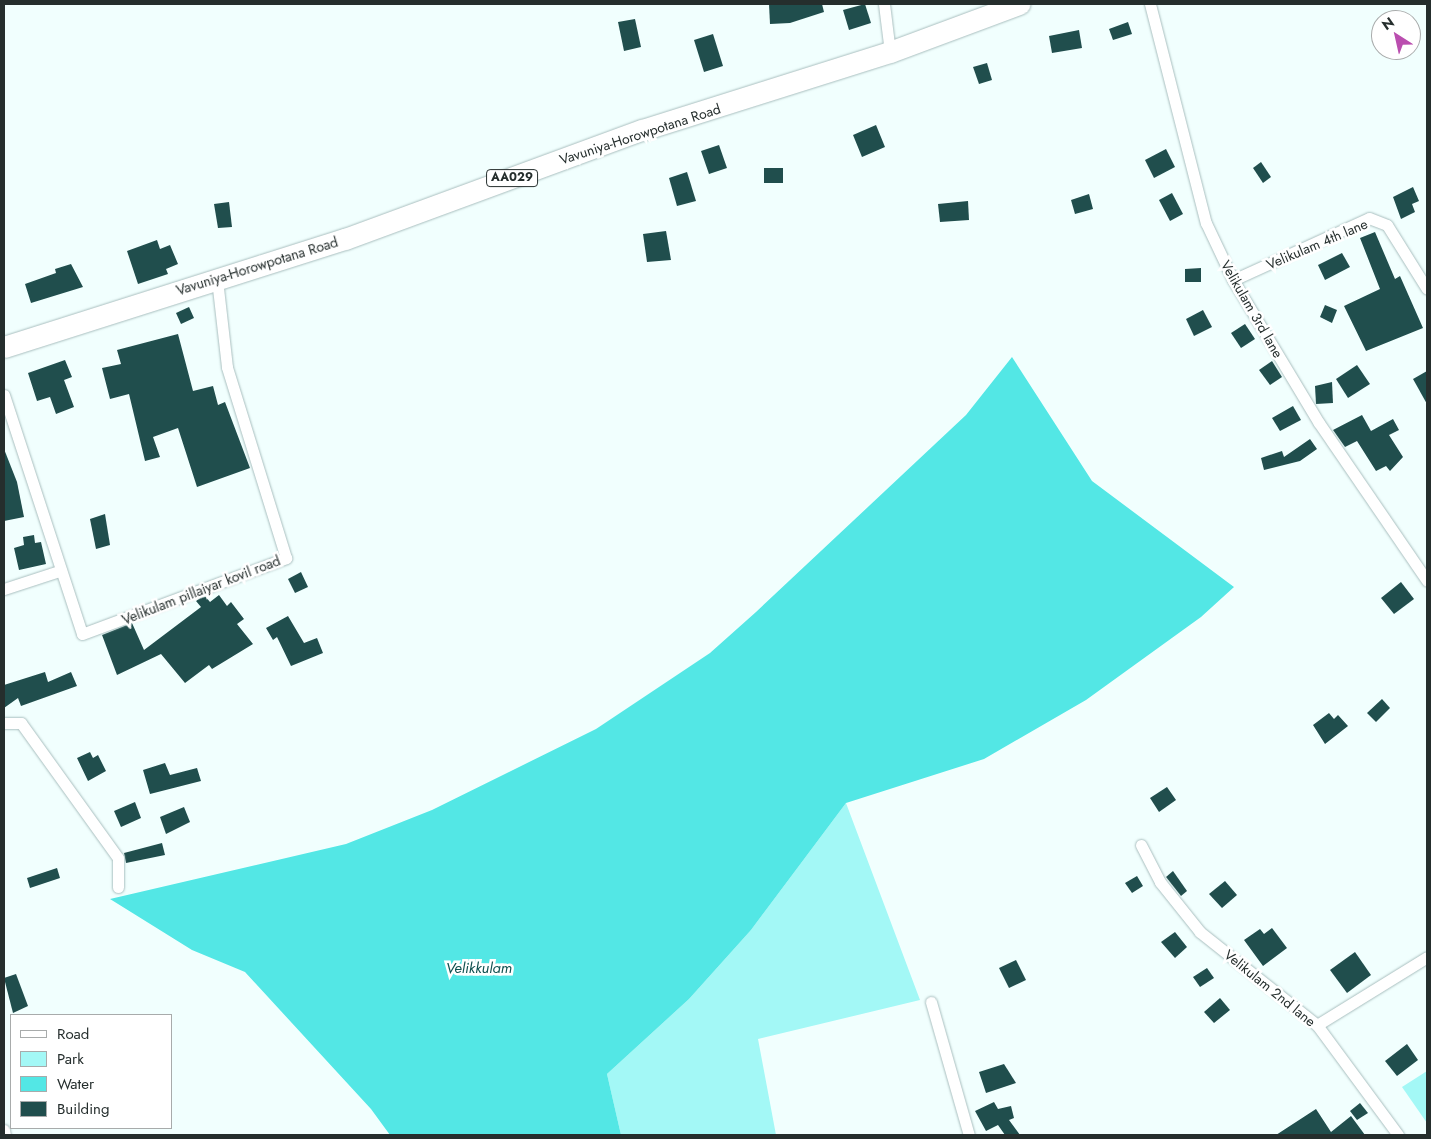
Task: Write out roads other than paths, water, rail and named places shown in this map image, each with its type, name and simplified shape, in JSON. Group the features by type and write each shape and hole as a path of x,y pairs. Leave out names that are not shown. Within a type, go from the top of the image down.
{"highway":[{"name":"Vavuniya-Horowpotana Road","path":"4,347 345,239 642,130 890,52 1019,4"}],"street":[{"path":"884,4 890,52"},
{"name":"Velikulam 3rd lane","path":"1150,4 1206,223 1233,280 1319,423 1427,581"},
{"name":"Velikulam 4th lane","path":"1233,280 1369,218 1387,226 1427,289"},
{"name":"Velikulam pillaiyar kovil road","path":"4,395 28,464 59,571 82,634 286,558 227,368 218,279"},
{"path":"4,589 59,571"},
{"path":"4,723 21,723 118,858 118,887"},
{"name":"Velikulam 2nd lane","path":"1141,845 1160,882 1200,932 1317,1025 1398,1135"},
{"path":"1317,1025 1427,958"},
{"path":"931,1002 969,1135"},
{"path":"4,1130 5,1135"}],"water":[{"name":"Velikkulam","path":"1012,357 1092,481 1234,587 1201,617 1086,700 984,759 846,803 751,930 689,999 607,1074 621,1135 390,1135 371,1109 245,972 192,950 110,899 346,844 432,810 596,729 710,653 756,612 966,415"}]}
